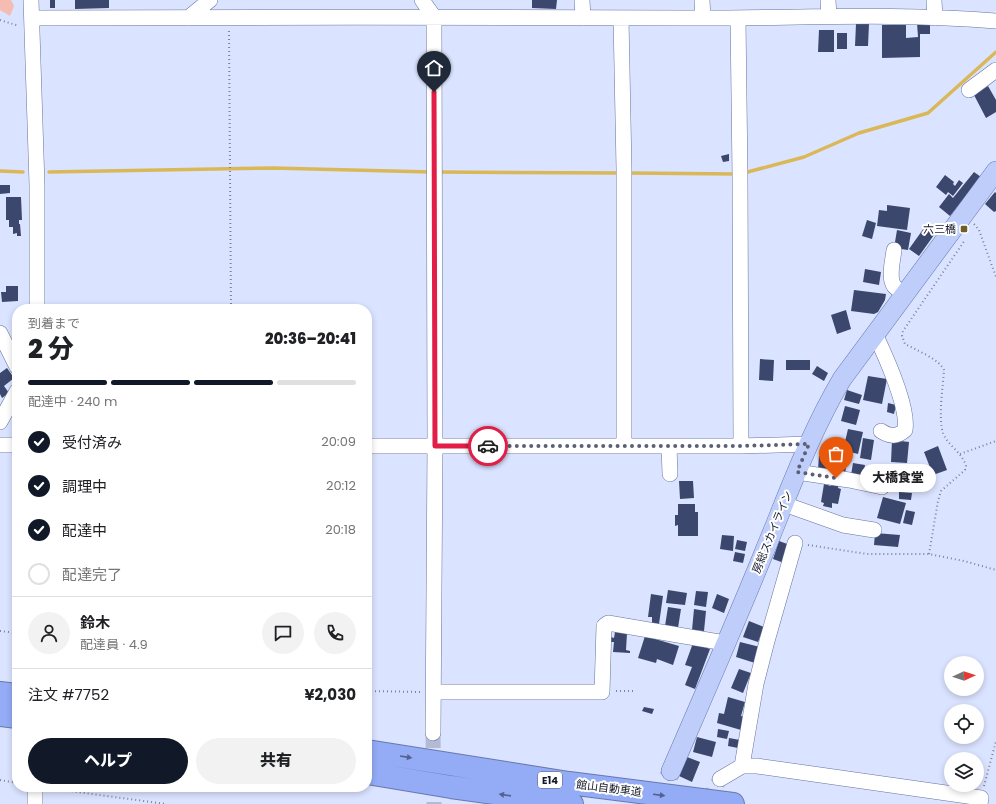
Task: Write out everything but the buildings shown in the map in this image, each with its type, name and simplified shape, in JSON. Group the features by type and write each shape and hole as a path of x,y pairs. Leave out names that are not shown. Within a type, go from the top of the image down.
{"highway":[{"path":"0,693 12,694"},
{"path":"0,715 12,716"},
{"name":"館山自動車道","path":"372,752 569,783 733,804"},
{"name":"館山自動車道","path":"372,774 451,787 572,804"}],"main road":[{"name":"房総スカイライン","path":"672,771 809,444 842,379 996,171"}],"street":[{"path":"31,0 37,185 37,304"},
{"path":"192,9 210,0"},
{"path":"422,0 434,17 435,446 433,733"},
{"path":"582,0 582,18"},
{"path":"702,0 703,18"},
{"path":"828,0 829,16"},
{"path":"934,0 935,18"},
{"path":"32,24 192,9 229,18 738,18 829,16 996,21"},
{"path":"621,18 624,446"},
{"path":"738,18 741,446"},
{"path":"969,90 996,70"},
{"path":"894,250 892,282 904,294"},
{"path":"0,333 12,357"},
{"path":"875,334 888,362 900,395 906,425 905,430 897,436 887,435 881,431"},
{"path":"0,422 12,400"},
{"path":"372,446 741,446 809,444"},
{"path":"0,445 12,445"},
{"path":"669,446 670,474"},
{"path":"797,472 882,487"},
{"path":"784,504 843,525 874,530"},
{"path":"742,766 766,641 794,543"},
{"path":"434,692 602,692 604,626 608,623 725,643"},
{"path":"720,779 742,766 757,766 980,801"},
{"path":"35,792 35,804"}],"path":[{"path":"229,18 231,304"},
{"path":"0,20 32,24"},
{"path":"964,213 979,230 996,277"},
{"path":"929,554 941,490 965,470 966,466 960,454 951,446 943,433 941,400 944,370 938,362 905,344 902,336 903,331 966,239"},
{"path":"960,454 996,441"},
{"path":"794,543 868,554 929,554 964,561 996,570"},
{"path":"0,631 12,632"},
{"path":"372,691 434,692"},
{"path":"602,692 633,691"},
{"path":"980,801 996,741"},
{"path":"0,780 12,782"},
{"path":"79,792 166,804"}],"shaded area":[{"path":"0,0 11,0 14,6 10,16 0,10"}],"waterway":[{"path":"744,173 804,157 859,133 928,113 996,52"},
{"path":"49,172 273,168 430,172"},
{"path":"0,171 23,172"},
{"path":"438,172 620,173"},
{"path":"628,173 736,174"}],"tunnel":[{"path":"433,733 434,804"},
{"path":"658,804 671,771"},
{"path":"706,804 720,779"}],"way so far":[{"path":"488,446 741,446 809,444 797,472 836,478"}],"place":[{"name":"六三橋","path":"964,229"},
{"name":"大橋食堂","path":"836,478"}],"route":[{"path":"434,92 435,446 488,446"}]}
